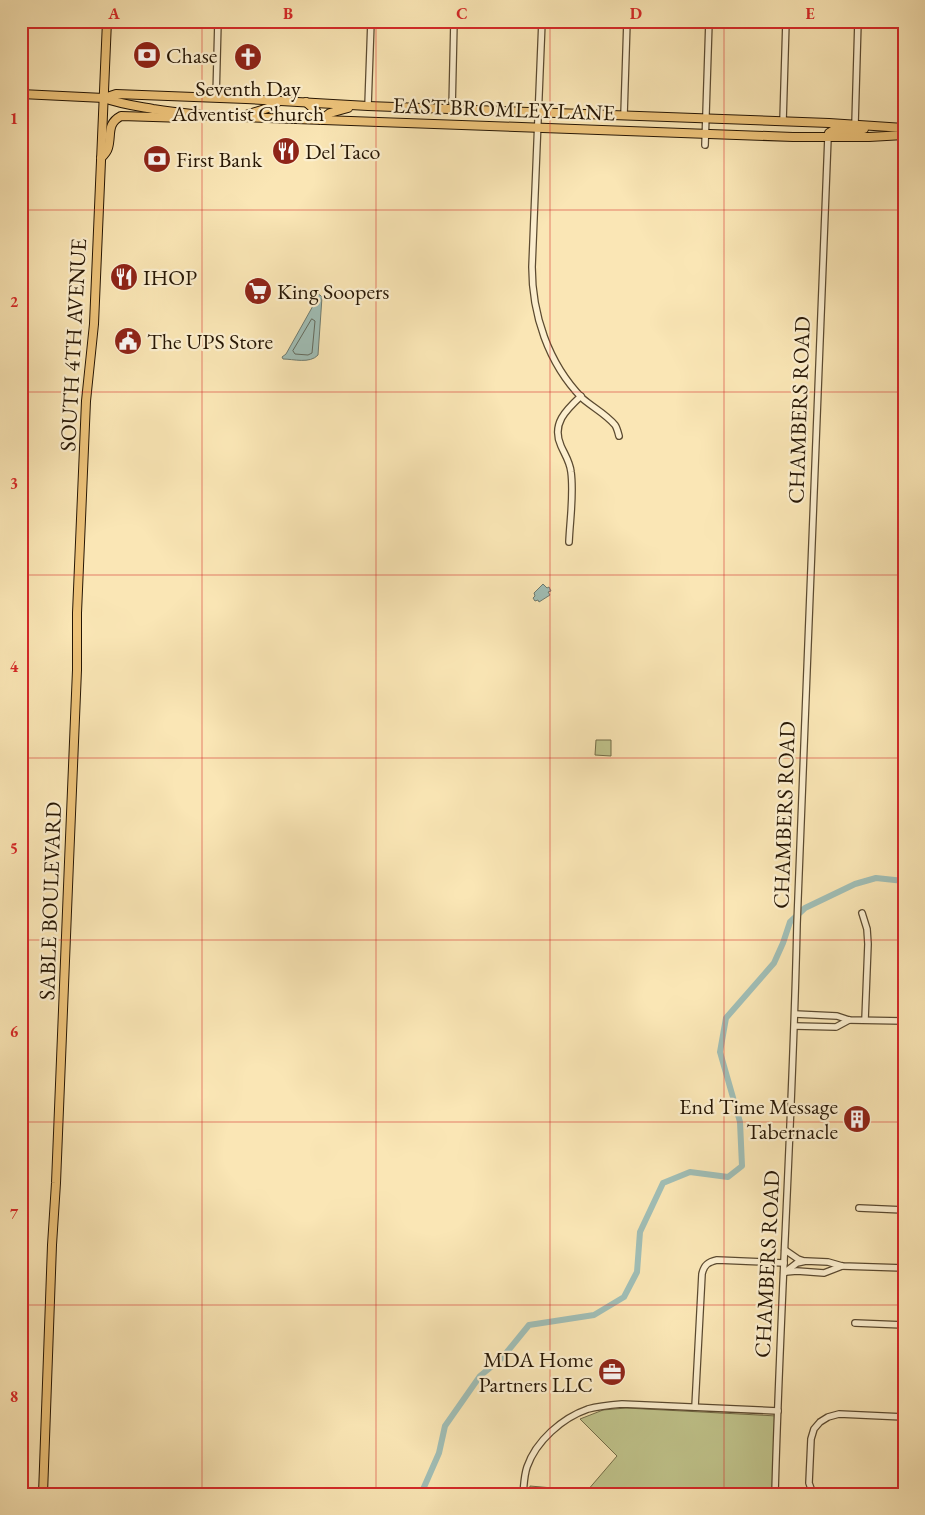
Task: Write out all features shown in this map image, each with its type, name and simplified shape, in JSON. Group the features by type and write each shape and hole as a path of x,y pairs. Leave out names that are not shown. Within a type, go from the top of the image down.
{"main road":[{"name":"SOUTH 4TH AVENUE","path":"77,670 77,612 83,460 86,401 94,324 107,21"},
{"name":"EAST BROMLEY LANE","path":"21,94 104,98 116,103 195,115 706,134 828,137 904,135"},
{"name":"EAST BROMLEY LANE","path":"104,98 116,94 279,100 357,106 810,122 904,128"},
{"path":"239,117 271,107 279,100"},
{"path":"306,102 316,111 321,120 334,111 357,106"},
{"path":"101,158 108,150 111,124 121,116 185,118 195,115"},
{"path":"810,122 823,127 828,137"},
{"path":"828,137 829,133 834,130 891,127"},
{"name":"SABLE BOULEVARD","path":"43,1494 77,670"}],"street":[{"path":"216,98 218,21"},
{"path":"368,106 371,21"},
{"path":"452,109 454,21"},
{"path":"542,21 532,267 534,302 538,319 550,350 566,377 581,396 615,425 619,436"},
{"path":"624,115 627,21"},
{"path":"705,145 709,21"},
{"path":"783,121 786,21"},
{"path":"855,124 858,21"},
{"name":"CHAMBERS ROAD","path":"775,1494 828,137"},
{"path":"569,542 571,470 559,441 558,428 563,414 581,396"},
{"path":"862,913 867,929 868,944 865,1020"},
{"path":"795,1014 837,1016 849,1020 904,1021"},
{"path":"794,1026 836,1027 849,1020"},
{"path":"860,1208 904,1210"},
{"path":"785,1250 798,1259 806,1261 828,1262 842,1266 904,1268"},
{"path":"696,1407 703,1268 708,1262 717,1260 784,1263"},
{"path":"784,1273 797,1263 806,1261"},
{"path":"784,1273 797,1271 824,1272 842,1266"},
{"path":"855,1323 904,1325"},
{"path":"523,1494 527,1468 537,1449 553,1431 581,1412 597,1407 622,1404 778,1411"},
{"path":"813,1494 809,1483 811,1439 814,1429 820,1422 828,1416 839,1414 904,1417"}],"green space":[{"path":"596,740 611,740 611,756 595,755"},
{"path":"626,1408 777,1416 776,1494 529,1494 530,1486 587,1491 617,1456 580,1419 603,1410"}],"water":[{"path":"317,294 322,297 318,355 315,358 306,360 283,359 282,357 286,354 314,304"},
{"path":"543,584 547,588 549,587 551,591 548,592 550,595 539,602 538,600 535,601 533,598 535,596 534,593"}],"waterway":[{"path":"421,1494 439,1453 445,1426 480,1376 502,1358 529,1325 594,1315 624,1297 637,1272 640,1232 663,1183 690,1172 728,1177 742,1166 740,1122 720,1052 726,1018 774,963 790,922 805,908 855,884 876,878 904,881"}],"place":[{"name":"Chase","path":"147,55"},
{"name":"Seventh Day Adventist Church","path":"248,57"},
{"name":"Del Taco","path":"286,151"},
{"name":"First Bank","path":"157,159"},
{"name":"IHOP","path":"124,277"},
{"name":"King Soopers","path":"258,291"},
{"name":"The UPS Store","path":"128,341"},
{"name":"End Time Message Tabernacle","path":"857,1119"},
{"name":"MDA Home Partners LLC","path":"612,1372"}]}
